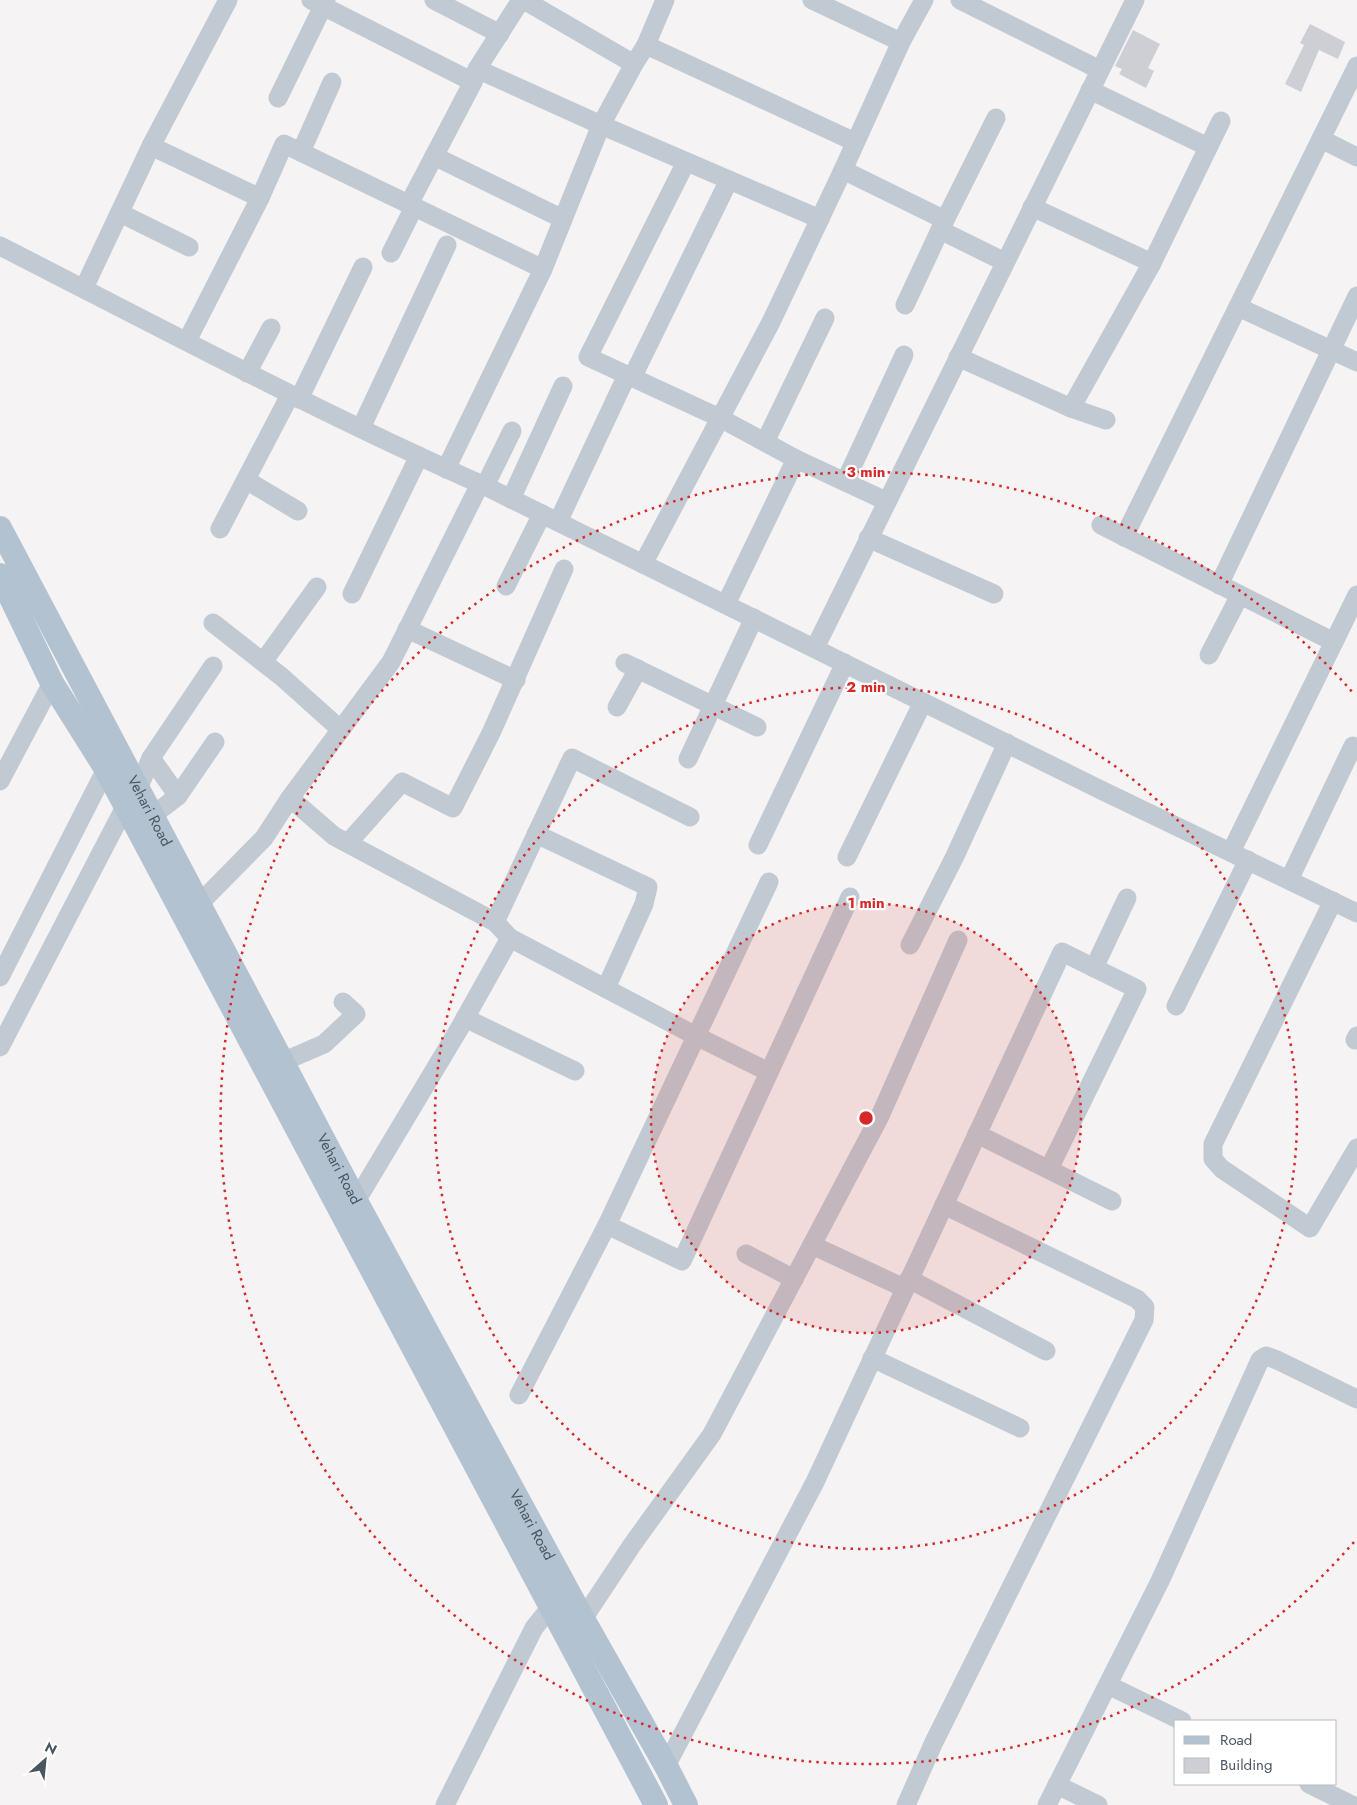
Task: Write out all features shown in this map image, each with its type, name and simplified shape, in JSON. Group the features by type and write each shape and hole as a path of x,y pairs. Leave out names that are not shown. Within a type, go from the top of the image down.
{"main road":[{"name":"Vehari Road","path":"0,528 125,780 550,1608 656,1805"},
{"name":"Vehari Road","path":"0,575 52,683 152,816 356,1201 686,1805"}],"street":[{"path":"84,288 152,146 228,0"},
{"path":"434,0 500,34"},
{"path":"391,253 434,156 475,76 522,0 634,64"},
{"path":"446,469 543,269 601,125 634,64 646,46 665,0"},
{"path":"812,0 901,42"},
{"path":"642,564 771,322 901,42 924,0"},
{"path":"960,0 1100,70"},
{"path":"815,648 1135,0"},
{"path":"278,98 320,2 475,76 601,125 820,218"},
{"path":"646,46 855,142"},
{"path":"1124,537 1357,66"},
{"path":"300,152 332,82"},
{"path":"1090,90 1208,147"},
{"path":"905,305 996,118"},
{"path":"1071,408 1152,263 1221,121"},
{"path":"1321,139 1357,157"},
{"path":"186,341 260,198 284,144 543,269"},
{"path":"152,146 260,198"},
{"path":"434,156 563,219"},
{"path":"686,162 588,357 720,418 796,459 886,501"},
{"path":"843,170 943,225 1005,262"},
{"path":"506,586 550,518 630,376 729,180"},
{"path":"1032,207 1152,263"},
{"path":"120,213 189,247"},
{"path":"361,428 447,245"},
{"path":"0,246 294,397 511,499 922,702 1357,913"},
{"path":"220,529 294,397 363,267"},
{"path":"1219,585 1357,296"},
{"path":"1238,307 1357,362"},
{"path":"765,442 825,318"},
{"path":"247,372 271,328"},
{"path":"845,482 904,355"},
{"path":"958,357 1071,408 1106,420"},
{"path":"511,499 562,386"},
{"path":"198,904 264,838 290,798 391,662 512,430"},
{"path":"352,594 419,456"},
{"path":"726,604 796,459"},
{"path":"246,480 298,511"},
{"path":"1101,525 1334,642"},
{"path":"868,538 994,594"},
{"path":"348,843 402,782 453,808 516,680 564,569"},
{"path":"263,662 318,587"},
{"path":"1209,655 1240,595"},
{"path":"1231,852 1357,595"},
{"path":"688,759 754,618"},
{"path":"213,623 282,677 341,730"},
{"path":"407,629 516,680"},
{"path":"758,845 845,663"},
{"path":"0,977 34,912 125,780 151,758 213,666"},
{"path":"617,707 632,666 758,727"},
{"path":"0,781 52,683"},
{"path":"847,857 922,702"},
{"path":"152,816 178,796 215,742"},
{"path":"910,945 1008,744"},
{"path":"1289,880 1353,746 1357,748"},
{"path":"151,758 178,796"},
{"path":"495,922 572,758 690,817"},
{"path":"0,1047 62,926 125,780"},
{"path":"290,798 334,836 495,922 510,938 696,1036 770,1072"},
{"path":"536,834 648,886 644,904 606,988"},
{"path":"1176,1006 1248,860"},
{"path":"519,1396 607,1225 769,882"},
{"path":"607,1225 682,1261 850,897"},
{"path":"1094,968 1127,898"},
{"path":"1333,901 1213,1144 1213,1159 1222,1169 1310,1228 1357,1148"},
{"path":"34,912 62,926"},
{"path":"356,1201 465,1018 510,938"},
{"path":"583,1619 632,1545 712,1434 880,1116 958,940"},
{"path":"15,949 44,963"},
{"path":"666,1766 814,1482 1062,952 1137,989 1049,1169"},
{"path":"282,1062 324,1044 356,1014 343,1002"},
{"path":"465,1018 576,1071"},
{"path":"977,1134 1112,1201"},
{"path":"906,1805 934,1742 1144,1320 1145,1307 1137,1299 944,1205"},
{"path":"812,1245 906,1283 1046,1351"},
{"path":"746,1254 794,1279"},
{"path":"1047,1805 1160,1581 1260,1360 1266,1356 1277,1360 1357,1399"},
{"path":"872,1358 1020,1428"},
{"path":"444,1805 534,1628 550,1608"},
{"path":"1108,1685 1180,1720"},
{"path":"1057,1785 1098,1805"},
{"path":"1311,1785 1352,1805"}],"building":[{"path":"1310,24 1345,42 1338,59 1319,50 1301,92 1285,84 1304,45 1300,43"},
{"path":"1133,30 1160,44 1148,68 1154,71 1146,88 1119,74 1122,69 1115,66"}]}
